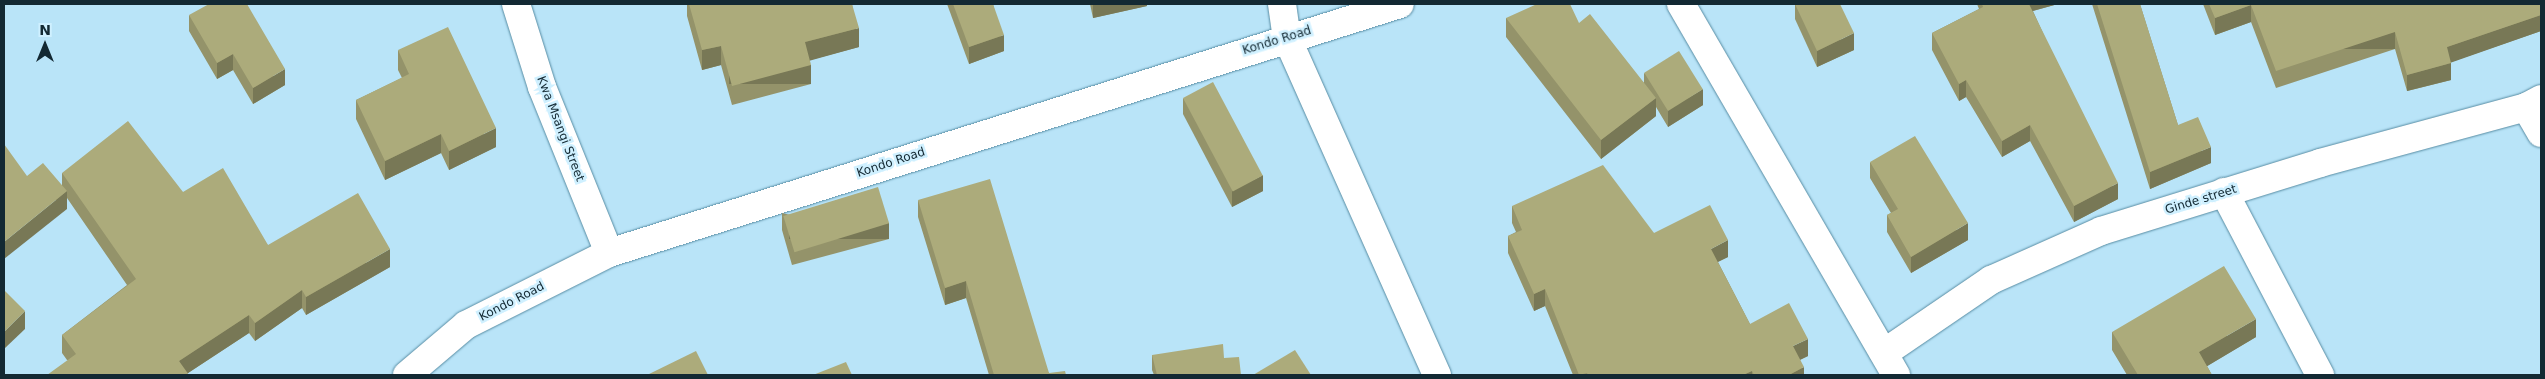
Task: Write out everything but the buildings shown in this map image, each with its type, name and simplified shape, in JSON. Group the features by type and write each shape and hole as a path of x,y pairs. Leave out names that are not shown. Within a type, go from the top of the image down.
{"street":[{"name":"Kwa Msangi Street","path":"516,4 542,87 609,253"},
{"path":"1282,4 1286,38 1437,375"},
{"name":"Kondo Road","path":"407,375 466,325 609,253 1286,38 1400,4"},
{"path":"1681,4 1890,364"},
{"path":"2533,103 2541,132"},
{"name":"Ginde street","path":"1890,364 1991,280 2101,231 2224,192 2533,103"},
{"path":"2224,192 2320,375"}]}
